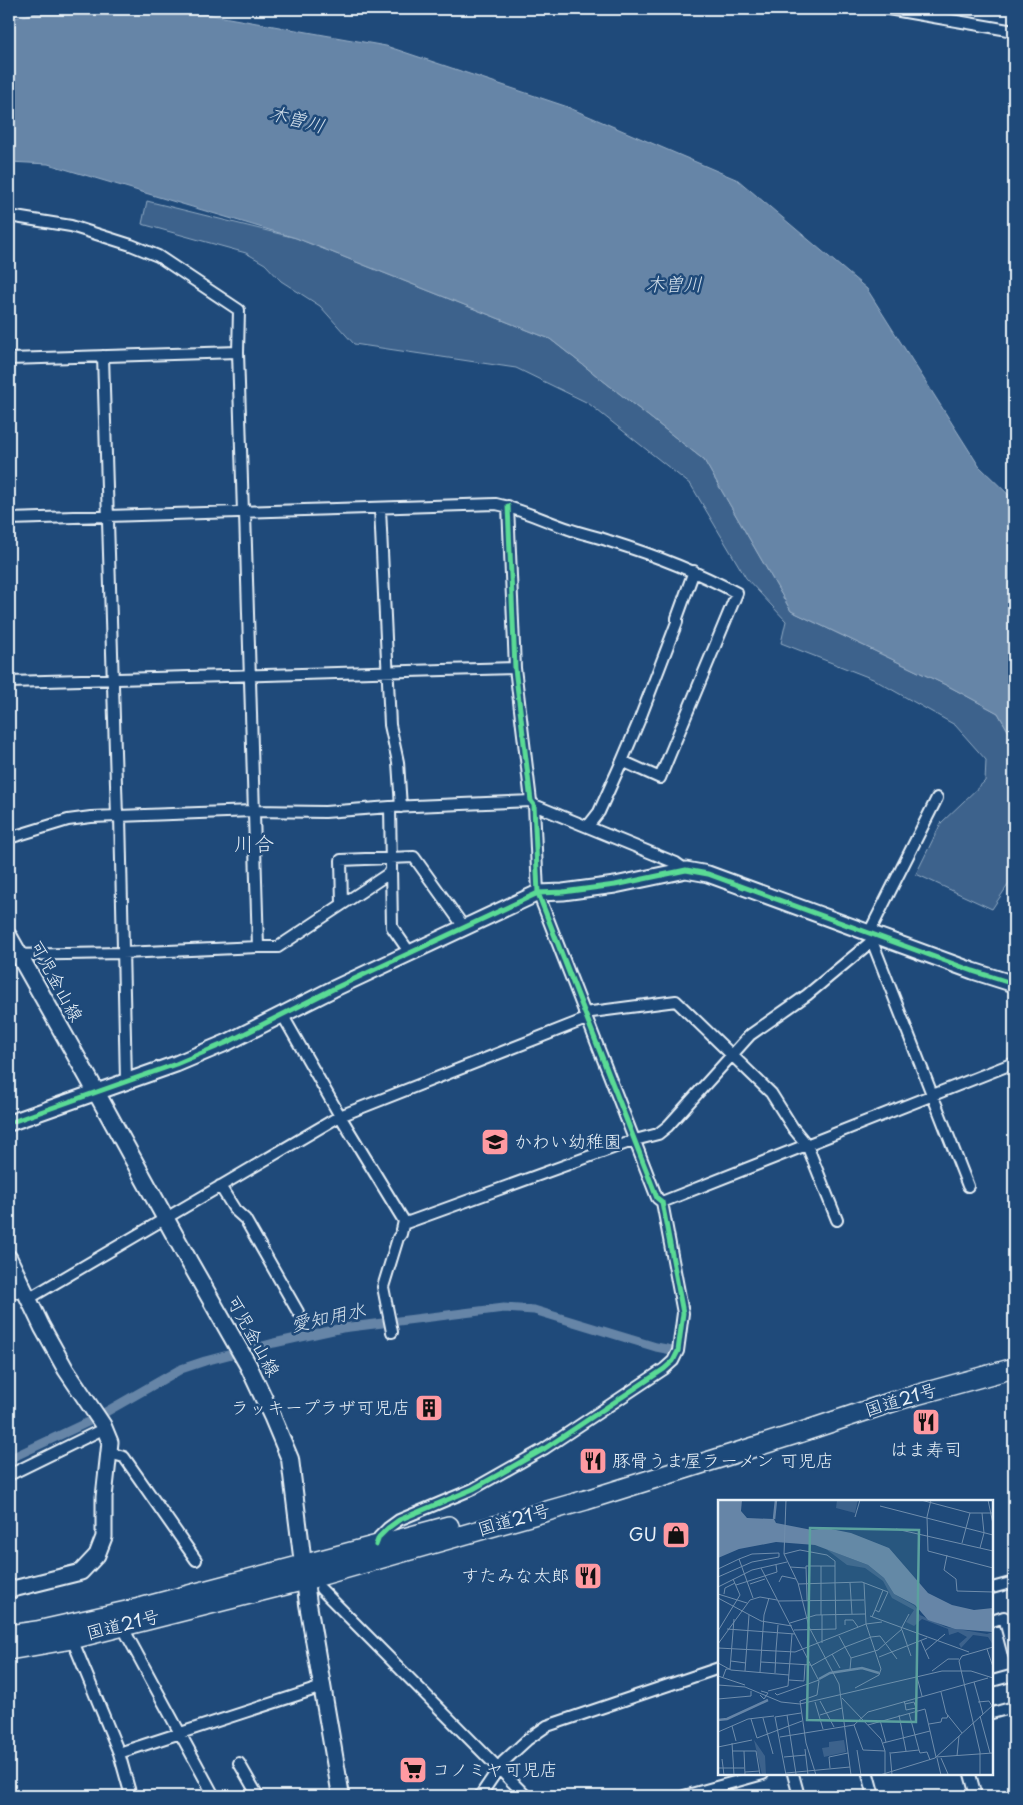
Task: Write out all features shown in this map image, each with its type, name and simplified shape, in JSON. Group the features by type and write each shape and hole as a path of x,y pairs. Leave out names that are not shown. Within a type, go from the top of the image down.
{"highway":[{"name":"国道21号","path":"9,1635 37,1631 140,1608 310,1577 376,1544 514,1509 895,1390 1014,1359"},
{"name":"国道21号","path":"9,1650 122,1626 310,1577 586,1500 898,1400 1014,1368"}],"main road":[{"name":"可児金山線","path":"9,937 13,955 96,1092 248,1365 290,1459 310,1577 322,1687 341,1796"}],"street":[{"path":"888,9 1014,31"},
{"path":"9,216 72,226 158,256 239,310 238,352 251,675 253,812 258,947"},
{"path":"9,359 238,352"},
{"path":"103,356 126,1081"},
{"path":"9,519 496,504 508,506 694,571 737,593 660,778 622,761"},
{"path":"376,1544 379,1537 399,1520 473,1489 544,1449 664,1369 673,1361 678,1351 683,1313 662,1202 657,1198 538,893 533,803 515,668 508,506"},
{"path":"380,508 390,725 398,762 401,807"},
{"path":"588,826 599,812 639,722 694,571"},
{"path":"9,682 515,668"},
{"path":"404,1221 406,1223 635,1140 658,1134 668,1126 750,1036 807,995 872,936 937,798"},
{"path":"9,838 68,820 91,817 253,812 325,812 390,807 533,803 676,863 686,870"},
{"path":"390,807 392,927 410,953"},
{"path":"342,904 341,860 414,857 464,927"},
{"path":"9,1123 176,1064 228,1042 283,1016 333,989 538,893 563,892 615,885 686,870 708,874 872,936 1014,984"},
{"path":"13,955 123,953 258,947 278,948 391,872"},
{"path":"872,936 968,1186"},
{"path":"9,1292 27,1296 340,1116 585,1016 676,1001 771,1093 793,1128 807,1145 837,1220"},
{"path":"283,1016 340,1116 404,1221 384,1288 392,1332"},
{"path":"662,1202 1014,1063"},
{"path":"220,1186 235,1210 245,1219 298,1312"},
{"path":"9,1258 66,1370 104,1426 110,1442 104,1497 104,1537 97,1555 80,1572 9,1590"},
{"path":"9,1475 104,1426"},
{"path":"109,1453 124,1457 196,1560"},
{"path":"310,1577 526,1796"},
{"path":"993,1588 1014,1582"},
{"path":"993,1621 1004,1617 1014,1655"},
{"path":"122,1626 214,1796"},
{"path":"72,1638 120,1753 131,1796"},
{"path":"480,1796 503,1762 527,1740 547,1726 718,1668"},
{"path":"993,1681 1014,1675"},
{"path":"120,1753 322,1687"},
{"path":"993,1713 1014,1707"},
{"path":"238,1763 258,1796"},
{"path":"687,1796 760,1775"},
{"path":"793,1775 798,1796"},
{"path":"868,1775 874,1796"},
{"path":"970,1775 976,1796"}],"shaded area":[{"path":"147,201 296,238 550,339 704,460 791,611 950,687 998,713 1014,741 1014,876 992,909 916,874 941,823 985,781 986,760 955,725 873,679 781,643 786,621 746,578 691,485 588,403 516,368 354,344 320,306 281,281 265,264 246,253 142,224"}],"water":[{"name":"木曽川","path":"56,9 178,9 386,46 565,106 738,180 867,289 979,466 1014,500 1014,741 998,713 950,687 791,611 704,460 550,339 296,238 48,164 9,162 9,16 14,18"}],"waterway":[{"name":"愛知用水","path":"9,1459 90,1421 181,1369 274,1343 342,1328 504,1308 534,1310 656,1347 672,1350"}],"cycle path":[{"path":"376,1545 379,1537 399,1520 473,1489 544,1449 664,1369 673,1361 678,1351 683,1313 662,1202 657,1198 538,893 534,805 531,801 515,668 508,506"},
{"path":"9,1123 176,1064 228,1042 333,989 538,893 563,892 615,885 686,870 708,874 973,971 1014,984"}],"place":[{"name":"かわい幼稚園","path":"495,1142"},
{"name":"ラッキープラザ可児店","path":"429,1408"},
{"name":"はま寿司","path":"926,1422"},
{"name":"豚骨うま屋ラーメン 可児店","path":"593,1461"},
{"name":"GU","path":"676,1535"},
{"name":"すたみな太郎","path":"588,1576"},
{"name":"コノミヤ可児店","path":"413,1770"}],"district":[{"name":"川合","path":"254,844"}]}
